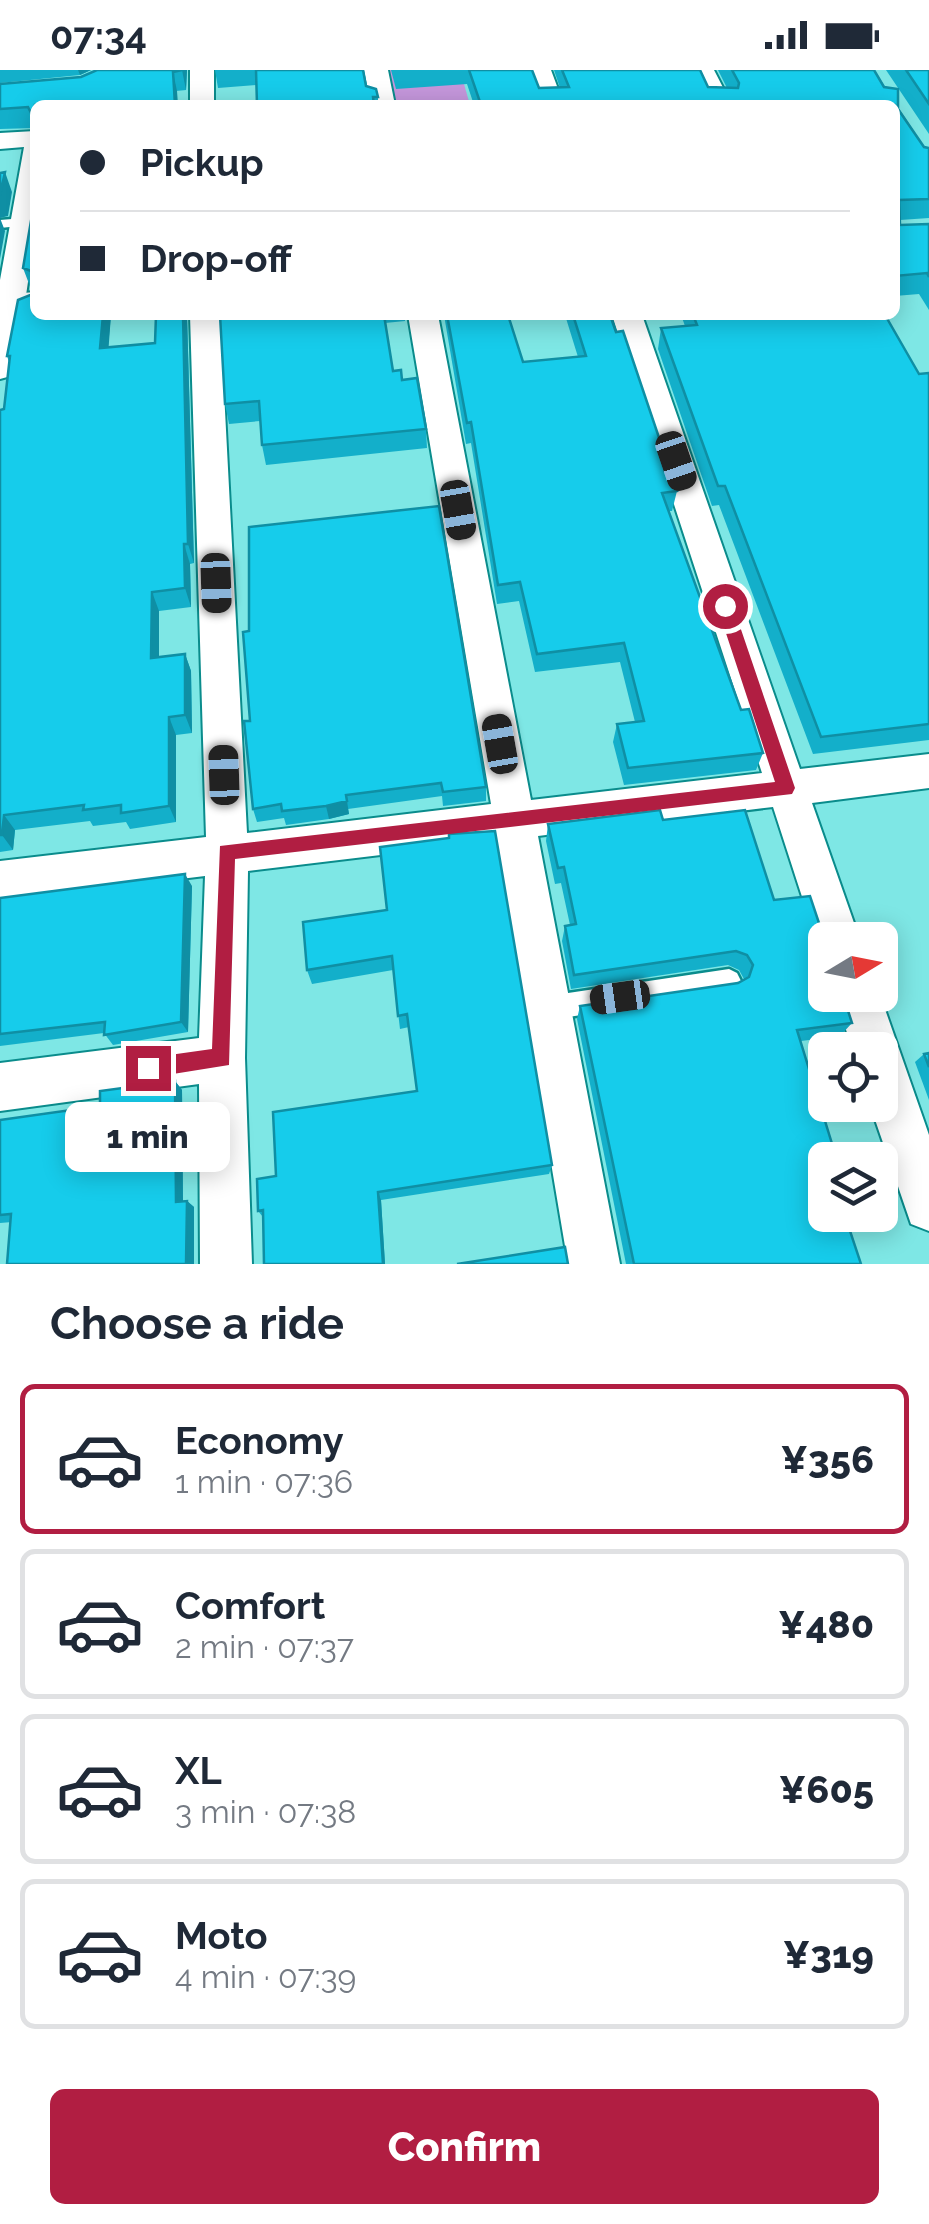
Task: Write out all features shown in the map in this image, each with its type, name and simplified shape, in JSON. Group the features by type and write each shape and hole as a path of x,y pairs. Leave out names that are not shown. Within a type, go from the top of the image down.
{"street":[{"path":"202,70 202,100"},
{"path":"376,70 382,100"},
{"path":"539,70 550,100"},
{"path":"702,70 717,100"},
{"path":"0,142 30,139"},
{"path":"0,369 15,305 12,223 30,166"},
{"path":"205,320 226,852 222,1058 226,1264"},
{"path":"424,320 594,1264"},
{"path":"629,320 832,922"},
{"path":"0,880 929,771"},
{"path":"0,1088 222,1058"},
{"path":"898,1116 929,1206"}],"lane":[{"path":"548,1008 729,981"}],"shaded area":[{"path":"388,70 460,70 469,100 394,100"}],"building":[{"path":"97,70 182,70 173,72 175,100 30,100 30,111 28,107 0,109 0,84 81,77"},
{"path":"256,70 363,70 366,86 376,89 378,97 373,100 257,100"},
{"path":"469,70 532,70 539,88 569,87 562,70 700,70 708,87 738,88 732,70 874,70 884,87 898,89 898,100 479,100"},
{"path":"906,70 929,70 929,104"},
{"path":"900,112 924,147 929,148 929,199 900,200"},
{"path":"929,224 929,277 927,273 900,276 900,225"},
{"path":"30,227 30,271 23,268"},
{"path":"30,295 30,320 103,320 100,348 155,343 156,320 183,320 188,544 184,544 185,588 152,592 151,658 185,654 185,715 169,717 169,806 121,813 121,805 83,810 84,805 4,815 0,835 0,410 4,409 7,356 18,300"},
{"path":"220,320 385,320 393,371 401,370 402,380 417,378 426,429 262,445 259,401 225,404"},
{"path":"448,320 510,320 523,362 586,356 575,320 612,320 616,332 623,331 677,491 662,493 741,710 749,709 763,753 628,768 617,724 644,721 624,643 537,654 520,582 498,585 471,422 467,423"},
{"path":"695,320 888,320 919,374 929,373 929,724 821,737 725,486 718,486 661,328 697,325"},
{"path":"439,506 486,787 443,792 441,783 346,795 347,801 326,806 282,811 281,804 253,809 244,721 250,721 243,632 249,631 249,527"},
{"path":"660,810 663,820 745,810 774,900 810,896 819,922 808,922 808,1012 848,1012 852,1023 797,1030 808,1066 808,1122 825,1122 831,1142 808,1142 808,1232 850,1232 861,1264 634,1264 580,1006 738,983 749,977 753,965 747,955 736,951 574,975 565,926 576,924 564,867 558,868 548,824"},
{"path":"495,831 552,1165 378,1192 383,1264 264,1264 263,1210 258,1211 257,1179 276,1176 273,1112 417,1091 407,1014 398,1016 392,956 307,970 303,922 387,910 380,847 449,838 449,834"},
{"path":"185,874 181,1022 104,1035 105,1022 0,1034 0,898"},
{"path":"175,1081 176,1202 187,1201 186,1264 7,1264 11,1214 0,1215 0,1120 100,1106 100,1091"},
{"path":"565,1247 568,1264 457,1264"}],"route":[{"path":"148,1068 222,1058 226,852 786,788 725,606"}]}
